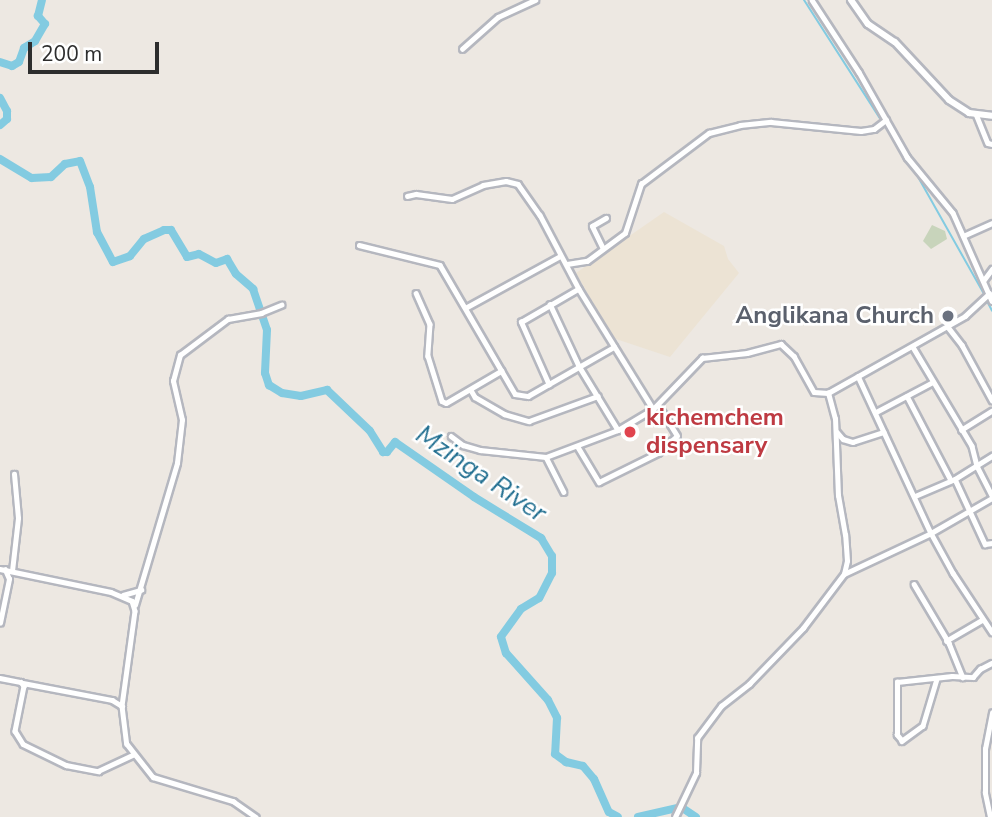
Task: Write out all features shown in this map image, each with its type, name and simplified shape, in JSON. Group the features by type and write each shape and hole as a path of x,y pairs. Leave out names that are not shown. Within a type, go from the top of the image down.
{"street":[{"path":"462,49 498,17 535,0"},
{"path":"812,0 859,72 907,157 953,213 992,301"},
{"path":"851,0 868,24 895,42 949,100 968,113 992,116"},
{"path":"976,114 988,143 992,144"},
{"path":"567,264 587,261 625,233 643,182 709,133 740,125 771,122 861,131 874,129 886,120"},
{"path":"407,196 416,194 452,199 483,185 513,182 532,202 560,256 614,347 677,436 658,453 599,482 578,447"},
{"path":"603,248 592,226 606,218"},
{"path":"963,236 992,223"},
{"path":"359,245 437,262 467,307 515,394 528,397 614,347"},
{"path":"467,307 560,256"},
{"path":"983,281 992,270"},
{"path":"550,385 521,325 550,304 579,289"},
{"path":"416,293 430,324 428,356 442,401 446,403 502,371"},
{"path":"451,436 463,445 480,450 546,457 618,430 656,407 702,358 747,353 781,344 794,356 814,392 828,393 948,327 989,294"},
{"path":"550,304 579,366 618,430"},
{"path":"256,817 251,811 224,798 159,781 147,773 133,755 124,735 122,706 135,605 177,463 182,420 173,381 180,355 228,319 281,306"},
{"path":"948,327 992,400"},
{"path":"844,574 931,533 992,497 976,466 972,446 913,347"},
{"path":"858,376 931,533 982,620 992,632"},
{"path":"876,412 933,382"},
{"path":"471,390 475,397 504,414 529,421 598,396"},
{"path":"675,817 696,773 697,738 721,706 749,684 803,628 844,574 847,561 844,521 838,496 836,431 828,393"},
{"path":"907,396 970,510 985,544 992,543"},
{"path":"961,430 992,411"},
{"path":"836,431 843,439 853,442 883,432"},
{"path":"915,496 953,479 992,456"},
{"path":"546,457 564,492"},
{"path":"0,623 9,578 14,571 18,518 14,474"},
{"path":"3,569 122,595 135,605"},
{"path":"3,569 9,578"},
{"path":"914,584 963,677"},
{"path":"122,595 141,590"},
{"path":"946,641 982,620"},
{"path":"937,679 923,726 902,741 897,735 897,682 963,677 977,676 980,669 992,663"},
{"path":"0,678 112,700 122,706"},
{"path":"23,683 15,731 23,744 66,765 98,771 133,755"},
{"path":"990,817 985,793 985,749 992,713"}],"shaded area":[{"path":"664,212 724,246 728,259 739,273 670,357 613,338 576,273"}],"green space":[{"path":"932,225 945,231 947,239 931,249 923,241"}],"waterway":[{"name":"Mzinga River","path":"0,62 12,66 19,62 24,48 35,41 45,24 38,16 42,0"},
{"path":"804,0 881,120"},
{"name":"Mzinga River","path":"0,98 7,111 7,119 0,125"},
{"path":"884,124 897,143"},
{"name":"Mzinga River","path":"0,159 32,178 51,177 65,164 80,161 90,187 97,232 113,262 130,256 144,239 164,230 171,230 187,257 199,254 216,263 227,259 236,274 253,289 267,330 265,373 269,385 282,393 301,396 327,390 370,431 383,452 387,452 395,442 474,497 541,538 552,556 552,573 539,598 521,609 501,637 506,653 548,700 557,718 555,754 566,762 583,766 594,779 609,812 618,817"},
{"path":"913,168 984,294"},
{"path":"986,299 992,311"},
{"name":"Mzinga River","path":"638,817 681,807 696,817"}],"place":[{"name":"Anglikana Church","path":"948,316"},
{"name":"kichemchem dispensary","path":"630,432"}]}
